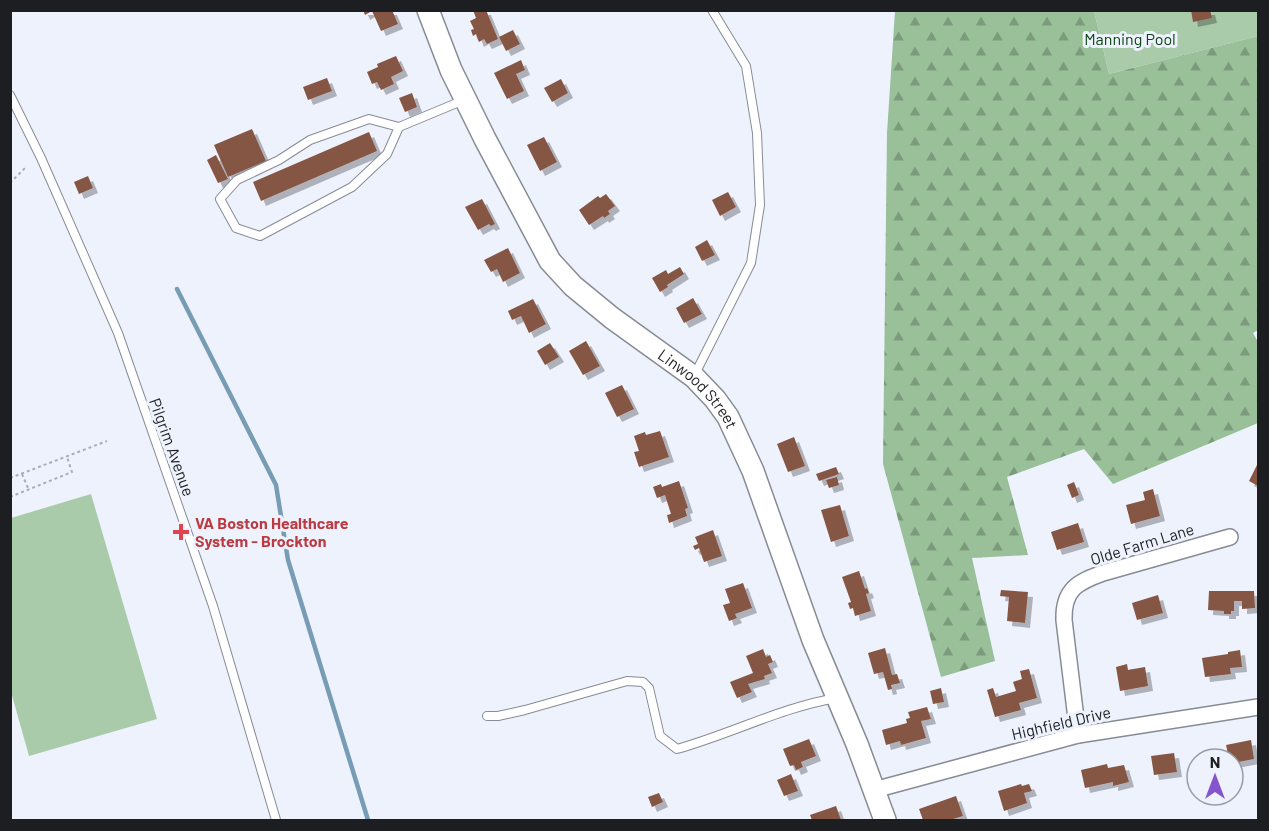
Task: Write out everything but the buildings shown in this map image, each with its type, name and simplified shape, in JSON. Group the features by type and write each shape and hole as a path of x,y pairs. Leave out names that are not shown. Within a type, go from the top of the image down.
{"street":[{"name":"Linwood Street","path":"428,10 451,70 550,261 561,275 612,318 694,377 715,399 735,429 753,471 824,668 838,698 885,820"},
{"name":"Olde Farm Lane","path":"1078,735 1064,612 1071,590 1086,579 1103,573 1230,537"},
{"name":"Highfield Drive","path":"874,790 1078,735 1258,706"}],"lane":[{"path":"694,377 751,263 760,206 757,133 746,66 712,10"},
{"name":"Pilgrim Avenue","path":"10,95 41,158 118,333 209,595 276,820"},
{"path":"399,127 387,154 352,187 260,236 236,228 220,199 237,180 279,160 310,140 369,119 399,127 466,99"},
{"path":"488,716 525,710 627,681 643,682 649,688 660,736 677,749 809,703 838,698"}],"path":[{"path":"10,183 27,166"},
{"path":"10,478 107,441"},
{"path":"10,497 72,472 67,457"},
{"path":"22,474 29,489"}],"green space":[{"path":"895,11 1094,11 1109,74 1258,36 1258,330 1253,333 1258,342 1258,423 1113,484 1084,449 1007,477 1028,555 972,558 995,661 941,677 883,464 887,133"},
{"name":"Manning Pool","path":"1094,11 1258,11 1258,36 1109,74"},
{"path":"91,494 157,719 29,756 11,692 11,518"}],"waterway":[{"path":"177,289 276,485 288,560 368,820"}],"place":[{"name":"VA Boston Healthcare System - Brockton","path":"181,532"}]}
